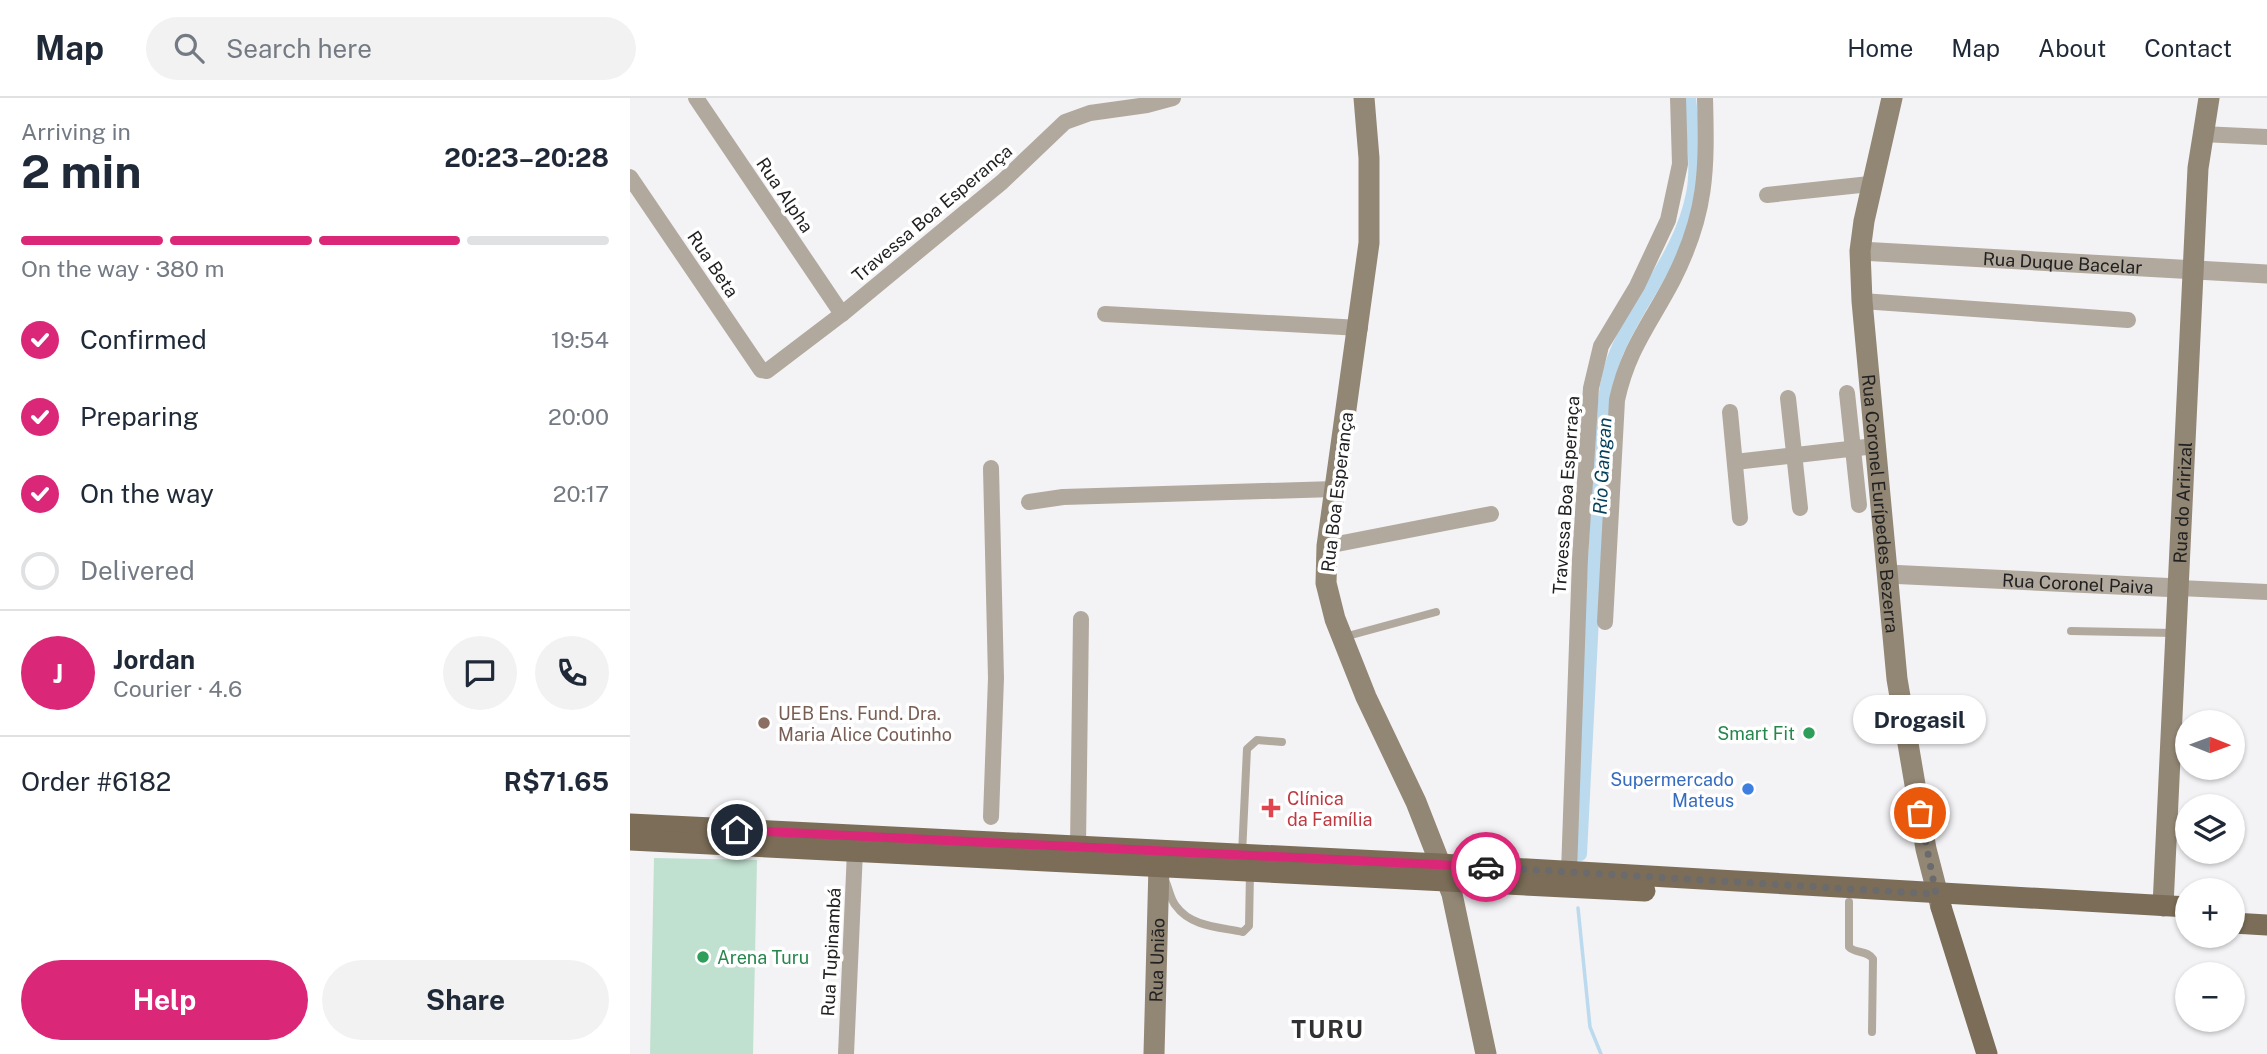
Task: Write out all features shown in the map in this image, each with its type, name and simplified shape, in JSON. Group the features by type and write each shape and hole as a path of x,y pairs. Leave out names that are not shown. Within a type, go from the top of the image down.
{"main road":[{"name":"Rua Boa Esperança","path":"1364,98 1371,199 1360,328 1327,546 1327,591 1341,638 1416,802 1443,872 1486,1054"},
{"name":"Rua Coronel Eurípedes Bezerra","path":"1892,98 1870,184 1860,251 1862,301 1903,722 1938,901"},
{"name":"Rua do Aririzal","path":"2162,906 2201,134 2209,98"},
{"path":"630,824 1078,846 1246,862 1443,872 1849,902 1938,901 2175,906"},
{"path":"630,839 1160,869 1246,862"},
{"name":"Rua União","path":"1154,1054 1160,869"},
{"path":"1443,872 1569,872 2175,919"},
{"path":"1938,901 1987,1054"},
{"path":"2245,910 2267,911"},
{"path":"2245,924 2267,925"}],"street":[{"name":"Travessa Boa Esperança","path":"765,372 842,314 1002,183 1065,121 1090,113 1147,105 1173,98"},
{"name":"Travessa Boa Esperraça","path":"1569,872 1580,559 1591,388 1601,346 1637,286 1668,220 1680,164 1678,98"},
{"path":"1605,622 1617,400 1624,366 1673,280 1701,206 1707,160 1705,98"},
{"name":"Rua Alpha","path":"698,99 842,314"},
{"path":"2201,134 2267,136"},
{"name":"Rua Beta","path":"630,177 765,372"},
{"path":"1767,195 1870,184"},
{"name":"Rua Duque Bacelar","path":"1860,251 2267,274"},
{"path":"1862,301 2128,320"},
{"path":"1105,314 1360,328"},
{"path":"1847,393 1860,505"},
{"path":"1788,398 1800,508"},
{"path":"1730,412 1740,518"},
{"path":"1735,462 1875,446"},
{"path":"991,468 996,654 991,817"},
{"path":"1029,502 1063,497 1335,489"},
{"path":"1327,546 1491,514"},
{"name":"Rua Coronel Paiva","path":"1887,574 2267,592"},
{"path":"1078,846 1081,620"},
{"name":"Rua Tupinambá","path":"846,1054 855,851"}],"lane":[{"path":"1341,638 1436,612"},
{"path":"2071,631 2176,633"},
{"path":"1160,869 1174,904 1184,915 1202,924 1243,932 1249,926 1246,862 1247,749 1257,740 1282,742"},
{"path":"1849,902 1849,947 1867,954 1872,959 1872,1032"}],"green space":[{"name":"Arena Turu","path":"654,858 757,860 753,1054 650,1054"}],"waterway":[{"name":"Rio Gangan","path":"1580,854 1601,440 1606,395 1610,372 1626,331 1670,256 1687,216 1695,182 1689,98"},
{"name":"Rio Gangan","path":"1578,908 1590,1027 1601,1054"}],"way so far":[{"path":"1486,867 1936,894 1920,813"}],"place":[{"name":"UEB Ens. Fund. Dra. Maria Alice Coutinho","path":"764,723"},
{"name":"Smart Fit","path":"1809,733"},
{"name":"Supermercado Mateus","path":"1748,789"},
{"name":"Clínica da Família","path":"1271,808"},
{"name":"Drogasil","path":"1920,813"},
{"name":"Arena Turu","path":"703,957"}],"district":[{"name":"TURU","path":"1328,1029"}],"route":[{"path":"737,830 1486,867"}]}
